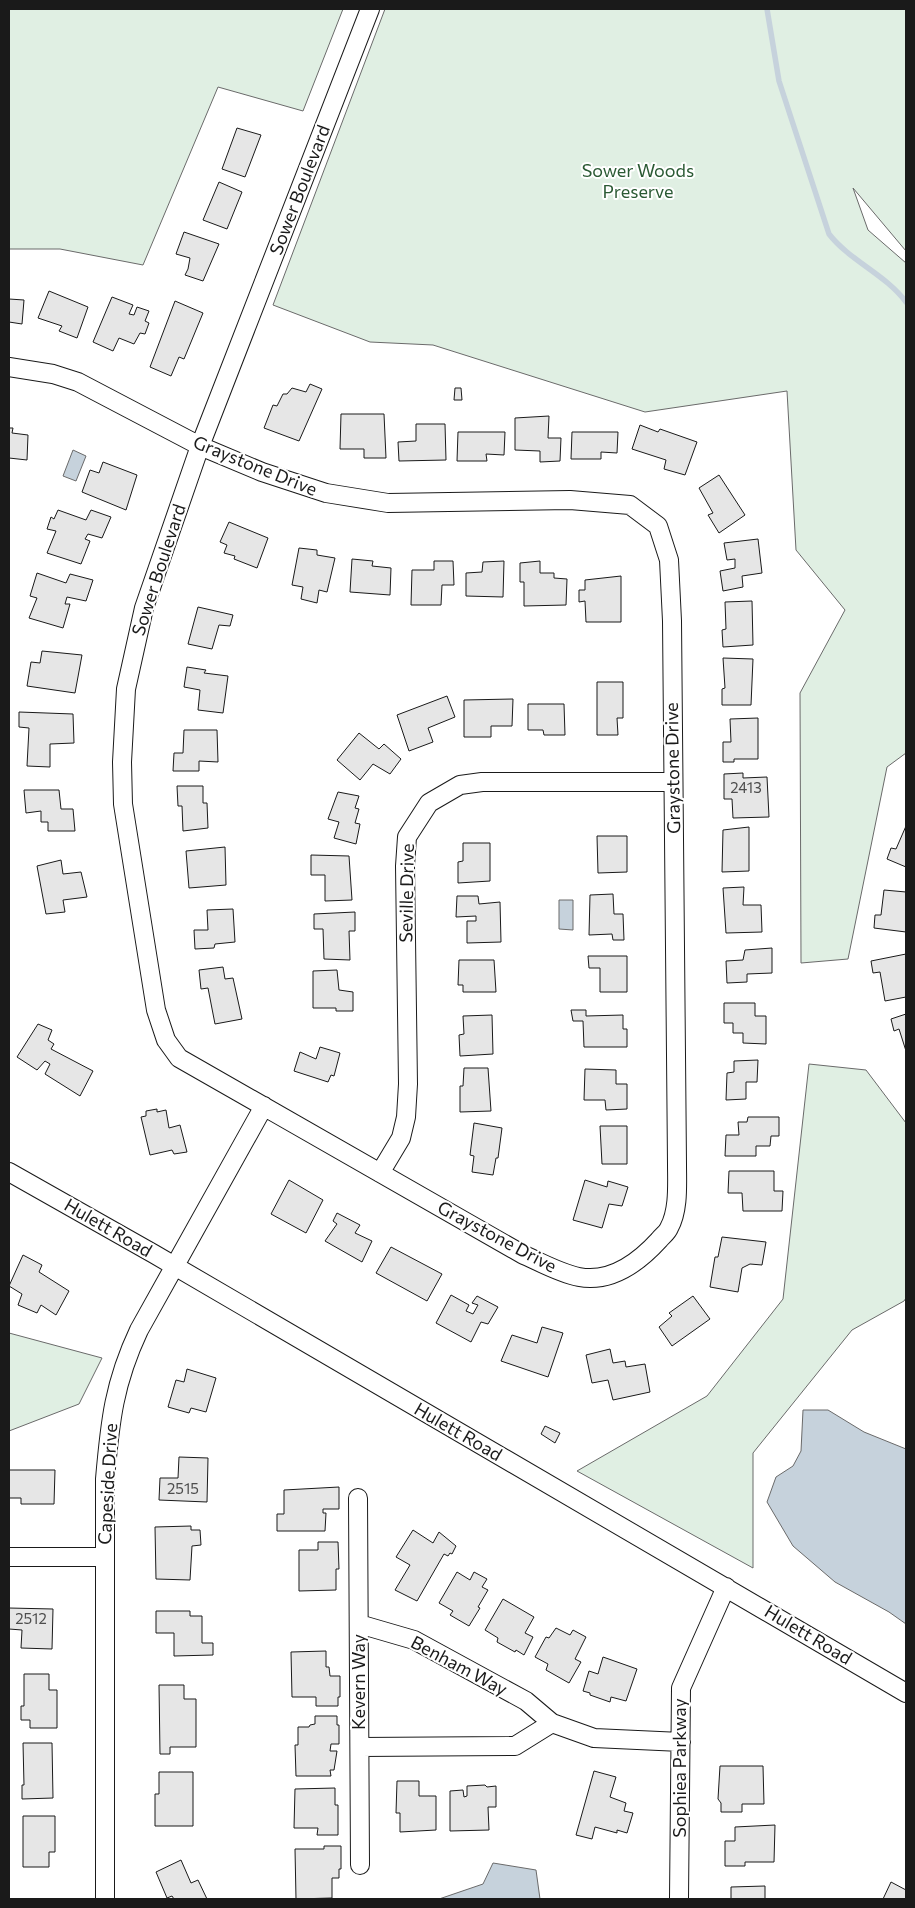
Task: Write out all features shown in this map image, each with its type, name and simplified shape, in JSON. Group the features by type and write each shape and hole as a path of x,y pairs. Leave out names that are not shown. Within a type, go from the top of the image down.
{"street":[{"name":"Sower Boulevard","path":"264,1106 179,1058 166,1040 156,1010 123,804 122,762 126,689 144,608 200,446 370,9"},
{"name":"Graystone Drive","path":"9,367 53,374 78,382 200,446 262,472 326,494 388,503 570,500 630,505 658,526 669,560 672,621 678,1164 676,1207 669,1228 650,1250 625,1270 601,1277 579,1277 522,1254 264,1106"},
{"name":"Seville Drive","path":"380,1173 400,1138 406,1117 408,1084 405,866 407,837 429,803 460,785 482,782 673,782"},
{"name":"Capeside Drive","path":"105,1899 105,1479 115,1392 129,1352 174,1266 264,1106"},
{"name":"Hulett Road","path":"9,1172 174,1266 906,1693"},
{"name":"Kevern Way","path":"358,1498 360,1865"},
{"path":"9,1557 104,1557"},
{"name":"Sophiea Parkway","path":"679,1899 681,1688 726,1587"},
{"name":"Benham Way","path":"359,1624 414,1640 526,1701 552,1722 594,1738 681,1742"},
{"path":"360,1747 515,1746 552,1722"}],"green space":[{"path":"9,9 343,9 303,111 218,87 143,265 60,249 9,249"},
{"name":"Sower Woods Preserve","path":"385,9 906,9 906,251 853,188 868,230 906,263 906,753 887,767 848,959 801,963 800,693 845,610 796,550 787,391 645,412 433,345 370,342 273,305"},
{"path":"809,1064 866,1070 906,1123 906,1298 904,1301 852,1330 753,1453 753,1568 577,1471 707,1396 783,1299"},
{"path":"9,1333 102,1358 79,1404 9,1431"}],"shaded area":[{"path":"73,450 86,456 76,481 63,476"},
{"path":"559,900 573,900 573,930 559,929"},
{"path":"803,1410 828,1410 864,1432 906,1449 906,1624 889,1612 835,1582 793,1546 767,1502 776,1477 793,1466 801,1451"},
{"path":"493,1863 536,1870 540,1899 439,1899 483,1884"}],"building":[{"path":"237,128 261,135 245,177 222,169"},
{"path":"219,182 242,192 227,229 203,220"},
{"path":"184,232 219,244 203,281 185,275 190,258 176,254"},
{"path":"49,291 88,307 77,338 59,331 62,326 38,318"},
{"path":"112,297 133,305 129,314 134,315 137,307 149,311 145,321 149,323 145,334 140,333 134,344 119,338 113,351 93,342"},
{"path":"9,299 24,300 22,324 9,322"},
{"path":"175,301 203,313 184,359 179,357 171,376 150,367"},
{"path":"310,384 322,389 299,441 264,428 273,405 277,406 283,394 287,394 292,388 306,392"},
{"path":"455,388 461,388 462,400 454,400"},
{"path":"341,414 384,414 386,458 364,458 364,449 340,449"},
{"path":"549,416 548,438 561,438 560,461 540,462 540,451 515,450 515,418"},
{"path":"416,424 445,424 446,460 399,461 398,442 416,441"},
{"path":"640,425 658,432 660,429 697,442 685,475 664,469 666,460 632,449"},
{"path":"9,428 13,428 12,433 28,435 27,460 9,458"},
{"path":"458,432 505,432 504,455 486,454 487,461 457,461"},
{"path":"572,432 618,432 617,453 601,452 601,459 571,459"},
{"path":"103,462 137,475 126,510 82,492 90,470 99,473"},
{"path":"719,475 745,515 719,533 708,515 713,513 699,488"},
{"path":"58,510 86,520 91,510 111,517 102,538 88,534 85,539 90,541 81,564 47,553 56,531 47,529 51,517 54,519"},
{"path":"229,522 268,538 257,568 234,559 235,556 224,553 227,545 220,542"},
{"path":"758,539 762,573 742,576 743,587 723,591 720,571 735,568 735,559 727,560 724,543"},
{"path":"299,548 317,550 317,555 335,558 327,592 319,590 317,603 301,599 303,587 292,585"},
{"path":"352,559 373,561 372,566 391,568 390,595 350,592"},
{"path":"434,561 453,561 454,585 442,585 441,605 411,605 412,570 434,570"},
{"path":"504,561 503,597 466,596 466,573 482,572 483,562"},
{"path":"540,561 540,573 554,573 554,578 567,579 566,605 524,606 524,582 520,582 520,563"},
{"path":"37,573 66,583 70,574 93,580 86,601 67,597 65,604 70,604 63,628 29,618 37,598 30,596"},
{"path":"621,576 621,622 586,622 585,601 579,602 579,590 585,590 585,580"},
{"path":"752,601 753,645 723,647 722,630 726,629 725,602"},
{"path":"198,607 233,615 230,626 219,625 212,649 188,644"},
{"path":"42,651 82,655 75,693 27,686 31,662 40,663"},
{"path":"723,658 753,659 751,705 722,705 722,689 725,688"},
{"path":"187,667 206,670 204,673 228,676 223,713 198,710 200,690 184,687"},
{"path":"597,682 623,682 623,718 617,718 618,735 597,735"},
{"path":"447,696 455,717 428,728 433,742 409,751 397,715"},
{"path":"513,699 512,726 491,726 491,737 464,737 464,700"},
{"path":"528,704 564,704 565,735 544,735 543,730 528,730"},
{"path":"19,712 73,714 74,743 50,744 50,767 27,766 29,728 19,727"},
{"path":"758,718 758,759 734,759 734,762 723,762 723,742 731,742 730,719"},
{"path":"184,730 217,730 218,762 199,761 199,771 173,771 174,753 183,753"},
{"path":"359,733 379,749 384,744 401,759 390,774 373,764 360,780 337,760"},
{"path":"743,773 743,778 767,777 769,817 733,818 732,799 724,799 724,774"},
{"path":"177,786 203,786 203,803 207,803 208,828 183,831 182,806 178,806"},
{"path":"24,790 59,790 61,809 73,809 75,831 48,831 48,822 41,822 41,811 26,813"},
{"path":"338,792 359,796 355,808 359,809 355,823 360,824 356,844 334,838 339,822 328,819"},
{"path":"906,826 906,867 887,859 891,848 896,849"},
{"path":"749,827 749,871 722,872 723,830"},
{"path":"597,836 627,836 627,872 598,873"},
{"path":"463,843 490,843 490,881 458,883 458,862 463,861"},
{"path":"225,847 226,885 189,888 186,851"},
{"path":"311,855 349,856 352,900 325,901 325,875 311,875"},
{"path":"61,860 63,874 81,872 87,897 63,900 65,912 46,914 37,866"},
{"path":"744,887 743,905 761,905 762,932 726,933 723,888"},
{"path":"884,890 906,892 906,932 874,928 875,915 881,915"},
{"path":"613,894 614,914 623,914 624,940 613,940 612,934 589,935 590,895"},
{"path":"457,896 478,896 479,904 500,902 501,942 467,943 467,921 476,921 476,916 456,917"},
{"path":"233,909 235,942 215,944 214,948 195,949 194,930 208,930 207,910"},
{"path":"355,912 355,931 349,931 350,960 324,959 323,929 314,929 314,914"},
{"path":"772,948 772,973 747,974 747,982 727,983 726,961 743,960 745,950"},
{"path":"906,954 906,997 885,1001 880,972 873,973 871,961"},
{"path":"588,956 627,956 627,992 600,992 600,968 589,968"},
{"path":"459,960 494,960 496,992 463,992 463,985 458,985"},
{"path":"223,967 225,979 233,978 242,1019 215,1024 208,988 201,989 199,970"},
{"path":"337,970 339,990 353,992 353,1011 336,1011 336,1008 313,1008 313,971"},
{"path":"724,1003 755,1003 755,1016 766,1016 766,1044 743,1043 743,1033 733,1033 733,1023 724,1023"},
{"path":"571,1010 586,1010 586,1016 623,1015 623,1029 627,1029 627,1047 584,1047 583,1021 573,1021"},
{"path":"906,1014 906,1051 899,1029 894,1031 891,1019"},
{"path":"492,1015 493,1054 460,1056 459,1035 464,1034 463,1016"},
{"path":"38,1024 52,1030 48,1040 54,1044 51,1049 93,1071 80,1096 45,1074 50,1064 45,1061 37,1070 17,1057"},
{"path":"320,1047 340,1053 334,1076 331,1075 328,1082 294,1071 300,1052 316,1059"},
{"path":"758,1060 757,1082 746,1082 746,1099 726,1100 727,1073 734,1072 734,1061"},
{"path":"464,1068 488,1068 491,1111 460,1112 460,1086 463,1086"},
{"path":"585,1069 616,1070 616,1084 627,1084 627,1109 606,1110 605,1100 584,1100"},
{"path":"157,1109 157,1112 166,1110 169,1128 180,1125 187,1152 174,1154 172,1150 150,1155 141,1117 146,1116 146,1111"},
{"path":"748,1117 779,1117 779,1136 771,1136 770,1146 756,1146 756,1156 725,1156 726,1135 739,1135 738,1122 747,1122"},
{"path":"474,1123 502,1128 498,1158 496,1158 493,1175 472,1172 474,1156 470,1155"},
{"path":"600,1126 627,1126 627,1164 602,1164"},
{"path":"729,1171 774,1171 774,1191 783,1191 782,1211 743,1211 742,1193 728,1193"},
{"path":"289,1180 323,1200 306,1233 271,1214"},
{"path":"585,1180 607,1187 608,1181 628,1187 622,1206 609,1204 602,1228 573,1220"},
{"path":"337,1213 360,1225 355,1233 372,1241 362,1262 325,1241 337,1224 333,1221"},
{"path":"722,1237 766,1242 762,1265 750,1264 742,1268 738,1292 710,1287 715,1257 718,1257"},
{"path":"391,1247 442,1274 427,1301 376,1273"},
{"path":"23,1255 42,1265 39,1272 69,1291 56,1315 41,1305 37,1313 18,1305 22,1294 9,1286"},
{"path":"451,1295 469,1305 466,1311 473,1314 478,1305 472,1303 477,1296 498,1307 488,1324 481,1322 471,1342 436,1323"},
{"path":"693,1296 710,1319 672,1346 659,1327 672,1316 669,1313"},
{"path":"542,1327 563,1333 548,1377 501,1361 512,1335 537,1343"},
{"path":"610,1349 613,1363 625,1361 626,1367 645,1364 650,1392 613,1400 608,1380 592,1383 586,1355"},
{"path":"187,1369 216,1378 206,1412 191,1408 189,1413 168,1407 176,1380 184,1382"},
{"path":"545,1426 560,1433 555,1443 541,1434"},
{"path":"179,1457 208,1458 207,1502 159,1500 160,1478 178,1478"},
{"path":"9,1470 55,1470 54,1504 21,1504 21,1498 9,1498"},
{"path":"339,1487 339,1509 323,1509 323,1513 326,1513 325,1531 277,1531 277,1514 284,1514 284,1490"},
{"path":"191,1526 191,1530 200,1530 201,1545 192,1546 190,1580 156,1579 155,1527"},
{"path":"413,1530 433,1543 439,1532 456,1546 452,1554 450,1553 448,1556 444,1554 417,1601 395,1590 410,1565 396,1557"},
{"path":"318,1542 338,1542 339,1569 336,1569 336,1590 299,1591 299,1550 318,1550"},
{"path":"457,1572 470,1580 474,1572 487,1579 482,1587 488,1590 469,1626 450,1615 453,1611 439,1603"},
{"path":"503,1599 534,1617 525,1633 533,1637 524,1655 497,1642 498,1638 485,1630"},
{"path":"9,1608 53,1609 52,1649 21,1648 22,1630 9,1629"},
{"path":"156,1611 190,1611 190,1616 202,1616 202,1643 213,1643 213,1655 174,1656 174,1633 156,1633"},
{"path":"556,1628 570,1635 573,1630 586,1637 575,1659 581,1662 569,1683 546,1670 548,1664 535,1657 546,1637 549,1638"},
{"path":"326,1651 326,1667 329,1667 330,1676 340,1676 338,1706 316,1706 316,1697 292,1697 291,1652"},
{"path":"603,1657 637,1669 626,1701 611,1697 610,1702 583,1691 589,1671 598,1674"},
{"path":"24,1674 49,1674 49,1690 57,1690 57,1728 30,1728 30,1720 21,1720 21,1706 24,1706"},
{"path":"159,1685 184,1685 184,1699 196,1699 196,1747 170,1747 170,1754 160,1754"},
{"path":"315,1716 337,1716 339,1744 331,1744 330,1751 337,1751 334,1770 330,1770 331,1776 296,1776 295,1745 298,1745 298,1727 309,1727 315,1724"},
{"path":"23,1743 52,1743 53,1798 22,1799 22,1785 24,1785"},
{"path":"720,1766 763,1766 764,1804 742,1804 742,1812 721,1812 721,1803 718,1799"},
{"path":"594,1771 616,1777 610,1797 626,1803 624,1811 633,1813 627,1833 617,1830 617,1833 595,1827 592,1839 576,1835"},
{"path":"159,1772 193,1772 193,1826 155,1826 155,1794 159,1794"},
{"path":"397,1781 419,1781 419,1796 436,1796 436,1830 400,1832 400,1813 396,1813"},
{"path":"485,1785 487,1787 496,1786 496,1807 488,1807 489,1830 450,1831 450,1791 463,1790 464,1797 467,1796 467,1786"},
{"path":"335,1788 335,1805 338,1805 338,1835 317,1835 318,1828 294,1828 295,1789"},
{"path":"23,1816 55,1816 55,1852 49,1852 49,1867 23,1867"},
{"path":"775,1825 774,1862 745,1862 745,1866 725,1866 725,1841 735,1841 735,1827"},
{"path":"324,1846 341,1846 341,1869 339,1869 339,1878 332,1878 332,1898 296,1899 295,1849 324,1849"},
{"path":"181,1860 191,1883 198,1880 207,1899 174,1899 172,1896 167,1898 156,1872"},
{"path":"891,1882 906,1890 906,1899 883,1899"},
{"path":"765,1886 765,1899 731,1899 731,1887"}],"waterway":[{"path":"767,9 779,81 829,234 837,244 888,283 906,302"}]}
